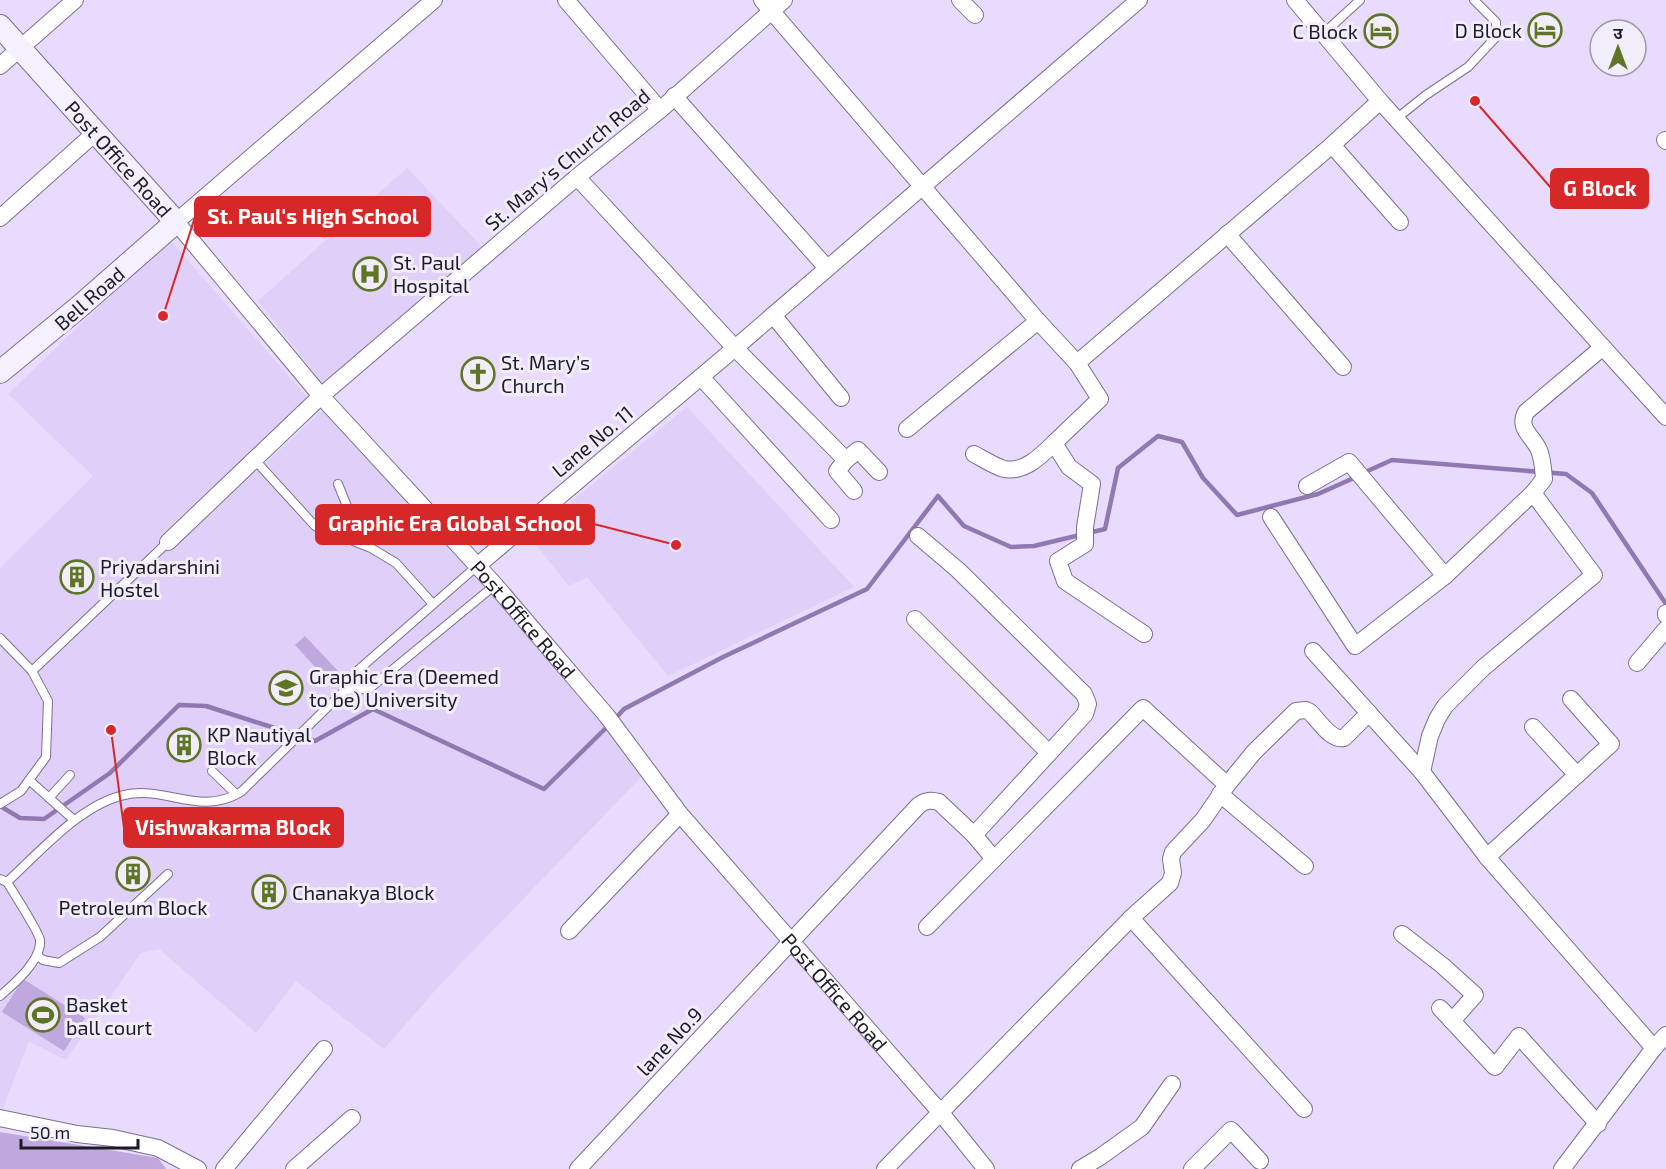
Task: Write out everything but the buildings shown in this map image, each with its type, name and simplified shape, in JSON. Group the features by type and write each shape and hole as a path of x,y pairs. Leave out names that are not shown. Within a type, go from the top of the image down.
{"street":[{"path":"0,66 75,0"},
{"path":"176,222 434,0"},
{"path":"566,0 660,110"},
{"path":"960,0 975,15"},
{"name":"Lane No. 11","path":"477,566 735,348 1139,0"},
{"path":"1295,0 1396,119 1666,417"},
{"path":"773,4 922,186 1077,363 1100,399 1038,458 1021,468 1005,469 974,454"},
{"name":"St. Mary's Church Road","path":"168,542 321,396 577,177 660,110 773,4"},
{"name":"Post Office Road","path":"0,26 176,222 321,396 495,585 612,721 680,814 941,1113 986,1169"},
{"path":"674,96 827,268"},
{"path":"1077,363 1332,145 1380,101"},
{"path":"0,218 95,133"},
{"path":"1332,145 1400,222"},
{"path":"577,177 735,348 846,460"},
{"name":"Bell Road","path":"0,372 176,222"},
{"path":"1227,234 1343,367"},
{"path":"773,315 841,398"},
{"path":"907,429 1038,321"},
{"path":"1271,517 1355,646 1445,576 1533,493 1544,471 1537,446 1524,429 1524,416 1603,347"},
{"path":"700,377 831,520"},
{"path":"1054,443 1069,467 1092,484 1085,527 1085,544 1058,561 1065,580 1143,634"},
{"path":"854,490 837,471 858,450 879,472"},
{"path":"1307,486 1350,462 1445,576"},
{"path":"1422,772 1430,736 1445,706 1483,668 1594,575 1533,493"},
{"path":"918,536 958,570 1084,694 1088,704 1085,714 974,835 994,859"},
{"path":"1637,663 1666,618"},
{"path":"915,620 1049,753"},
{"path":"1312,651 1422,772 1487,856 1654,1048"},
{"path":"1487,856 1611,744 1571,699"},
{"path":"927,927 1143,708 1223,790 1305,866"},
{"path":"885,1169 1131,918 1170,883 1173,873 1171,859 1173,852 1203,820 1223,790 1254,752 1296,711 1310,712 1334,737 1341,739 1369,713"},
{"path":"1533,727 1577,775"},
{"name":"lane No.9","path":"578,1169 919,805 924,801 939,802 974,835"},
{"path":"569,932 680,814"},
{"path":"1131,918 1304,1109"},
{"path":"1402,934 1475,995 1452,1021"},
{"path":"1440,1008 1495,1067 1519,1036 1598,1124"},
{"path":"1563,1169 1666,1035"},
{"path":"224,1169 324,1049"},
{"path":"1080,1169 1142,1127 1172,1084"},
{"path":"294,1169 352,1118"},
{"path":"0,1119 158,1148 198,1169"},
{"path":"1192,1169 1232,1130 1260,1161"}],"lane":[{"path":"1323,34 1360,0"},
{"path":"1396,119 1426,95 1468,67 1496,37 1496,22 1474,0"},
{"path":"254,459 315,526 335,536 372,548 396,563 433,604"},
{"path":"338,484 351,516 351,540"},
{"path":"32,671 168,542"},
{"path":"0,996 14,984 34,960 40,939 4,880 74,820 104,801 125,794 143,793 215,802 228,799 241,792 345,690 357,671 477,566"},
{"path":"345,690 369,689 495,585"},
{"path":"0,638 32,671 48,701 46,756 21,791 3,802"},
{"path":"212,771 236,794"},
{"path":"52,800 70,775"},
{"path":"29,780 74,820"},
{"path":"37,955 43,960 58,963 100,937 168,874"}],"shaded area":[{"name":"St. Paul Hospital","path":"407,168 482,247 324,385 258,301"},
{"name":"Graphic Era (Deemed to be) University","path":"169,239 307,397 161,535 174,548 323,410 499,602 645,773 440,985 384,1049 296,981 256,1033 159,949 141,953 66,1060 29,1041 3,1108 0,1108 0,568 93,476 8,394"},
{"path":"687,407 854,587 668,676 587,577 569,586 529,536"},
{"path":"305,636 338,671 328,681 295,645"},
{"name":"Basket ball court","path":"23,979 85,1018 64,1051 2,1012"},
{"path":"0,1132 158,1158 166,1169 0,1169"}],"waterway":[{"path":"614,720 624,709 723,657 867,589 938,496 964,526 1011,547 1034,546 1105,529 1118,468 1158,436 1182,442 1203,478 1237,515 1318,494 1356,477"},
{"path":"1363,473 1392,460 1566,474 1592,493 1666,604"},
{"path":"0,806 20,818 44,819 110,773 179,705 206,706 315,741 373,709 544,789 608,726"}],"place":[{"name":"D Block","path":"1545,30"},
{"name":"C Block","path":"1381,31"},
{"name":"G Block","path":"1475,101"},
{"name":"St. Paul Hospital","path":"370,274"},
{"name":"St. Paul's High School","path":"163,316"},
{"name":"St. Mary’s Church","path":"478,374"},
{"name":"Graphic Era Global School","path":"676,545"},
{"name":"Priyadarshini Hostel","path":"77,577"},
{"name":"Graphic Era (Deemed to be) University","path":"286,688"},
{"name":"Vishwakarma Block","path":"111,730"},
{"name":"KP Nautiyal Block","path":"184,745"},
{"name":"Petroleum Block","path":"133,874"},
{"name":"Chanakya Block","path":"269,892"},
{"name":"Basket ball court","path":"43,1015"}]}
